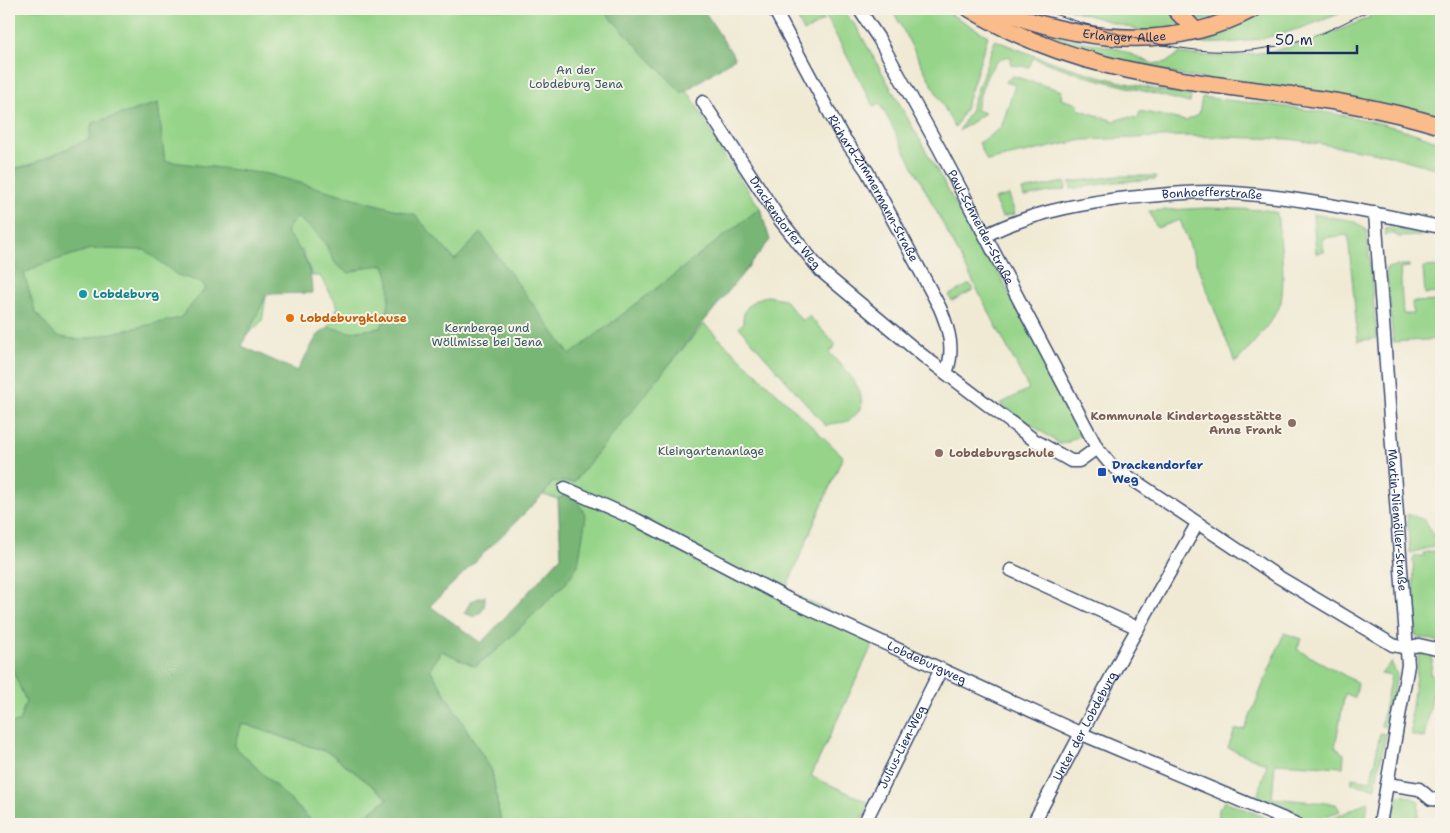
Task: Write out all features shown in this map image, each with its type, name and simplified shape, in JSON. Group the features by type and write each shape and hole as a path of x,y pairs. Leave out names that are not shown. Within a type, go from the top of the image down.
{"main road":[{"path":"970,9 997,25 1055,50 1118,69 1158,77 1378,109 1441,126"},
{"name":"Erlanger Allee","path":"996,9 1052,28 1096,36 1150,37 1194,30 1232,19 1253,9"},
{"path":"1175,9 1194,30"}],"street":[{"name":"Richard-Zimmermann-Straße","path":"774,9 841,134 867,171 940,308 947,324 951,348 950,364 946,373"},
{"name":"Paul-Schneider-Straße","path":"858,9 879,39 986,235 1097,448"},
{"name":"Drackendorfer Weg","path":"703,102 780,220 821,271 946,373 1034,440 1072,461 1079,461 1097,448"},
{"name":"Bonhoefferstraße","path":"986,235 1027,217 1072,206 1166,193 1260,195 1309,201 1441,227"},
{"name":"Martin-Niemöller-Straße","path":"1375,213 1408,666 1380,824"},
{"path":"1097,448 1118,471 1197,524 1277,576 1393,646 1406,648 1419,646 1441,650"},
{"name":"Lobdeburgweg","path":"565,488 637,520 788,599 1082,734 1296,824"},
{"name":"Unter der Lobdeburg","path":"1033,824 1138,628 1197,524"},
{"path":"1011,570 1138,628"},
{"name":"Julius-Lien-Weg","path":"864,824 941,669"},
{"path":"1387,784 1419,789 1431,799 1441,800"}],"green space":[{"name":"Kernberge und Wöllmisse bei Jena","path":"9,9 602,9 654,62 657,59 692,97 723,154 760,208 754,213 573,478 299,384 338,307 320,276 312,276 302,250 269,278 262,321 237,345 9,824 9,173 33,167 33,164 9,170"},
{"path":"602,9 703,9 735,58 682,93"},
{"path":"793,9 819,9 824,20 804,32"},
{"path":"822,9 841,9 856,26 963,217 968,215 1083,434 1060,444 1000,404 1029,389 880,103 874,107"},
{"path":"892,9 942,9 988,36 965,109 955,128"},
{"path":"1068,9 1169,11 1182,26 1148,33"},
{"path":"1243,9 1209,20 1197,20 1185,10"},
{"path":"1269,9 1350,9 1312,24 1273,36 1233,42 1191,42 1235,25"},
{"path":"1367,9 1441,9 1441,123 1116,63 1032,34 1034,31 1119,49 1153,64 1167,62 1180,53 1230,56 1278,50 1324,36 1370,17"},
{"path":"995,40 1043,59 1116,81 1191,96 1190,103 1085,76 1033,58 1029,67 1011,65 1010,56 1002,58 996,63 987,77 976,110 985,113 959,131 970,111"},
{"path":"1013,76 1062,91 1061,99 1078,104 1078,109 1114,121 1127,117 1138,118 1140,111 1186,121 1199,114 1202,97 1354,117 1383,124 1441,143 1441,170 1385,154 1289,139 1184,136 1083,140 987,161 979,143 1001,128 1015,85 1005,82"},
{"name":"Kernberge und Wöllmisse bei Jena","path":"158,103 165,161 268,174 415,215 455,260 481,233 570,355 760,208 770,240 574,482 553,482 543,495 430,606 481,643 561,557 558,499 564,496 576,499 586,516 578,565 566,583 497,650 475,666 442,651 430,669 492,771 501,824 355,824 388,798 330,753 241,723 234,746 315,824 9,824 9,723 19,722 26,701 9,662 9,170 30,165 89,139 92,123","holes":["296,217 317,234 339,267 350,273 366,267 384,265 389,281 387,312 381,328 349,332 328,327 317,336 297,371 242,346 267,294 312,293 312,284 305,259 297,245 286,232","91,249 145,250 177,275 201,282 206,288 180,318 80,340 56,336 36,313 24,274 40,265"]},
{"path":"1119,176 1156,176 1156,179 1115,182 1071,189 1070,182"},
{"path":"1065,182 1066,189 1024,197 1022,190"},
{"path":"1009,195 1015,214 1002,217 994,199"},
{"path":"1207,208 1266,210 1277,213 1283,269 1281,302 1268,324 1235,363 1180,220 1157,228 1149,211"},
{"path":"1313,214 1354,221 1367,231 1377,338 1358,341 1348,235 1323,238 1324,252 1316,253"},
{"path":"1386,228 1418,233 1421,236 1399,237 1392,233 1385,236"},
{"path":"1409,265 1409,267 1400,268 1403,314 1413,314 1412,302 1441,301 1441,339 1393,342 1386,268"},
{"path":"1441,266 1441,293 1425,294 1423,267"},
{"path":"970,284 973,290 952,301 949,295"},
{"path":"767,296 784,299 802,321 809,316 836,345 829,352 856,384 860,393 859,411 851,419 826,426 739,327 743,323 744,313 749,305 757,299"},
{"name":"Kleingartenanlage","path":"704,324 843,456 785,591 878,633 811,776 870,803 859,824 501,824 492,771 430,669 442,651 475,666 497,650 566,583 564,496 558,499 543,495 553,482 640,399"},
{"path":"1407,514 1425,520 1439,545 1410,553"},
{"path":"1441,549 1441,642 1416,636 1413,560 1415,556 1424,556 1423,553"},
{"path":"485,596 484,606 480,613 474,617 464,613 471,601"},
{"path":"1284,633 1301,639 1297,649 1358,683 1355,698 1345,693 1335,747 1344,754 1343,767 1275,763 1272,798 1336,804 1340,811 1321,818 1319,824 1310,824 1264,805 1258,794 1267,764 1228,748 1235,730 1245,729"},
{"path":"1419,652 1433,656 1430,674 1436,678 1424,738 1412,735 1411,714"},
{"path":"1391,662 1397,675 1387,727 1381,726 1391,676 1381,674"},
{"path":"241,723 330,753 388,798 355,824 315,824 234,746"},
{"path":"1380,733 1386,734 1374,788 1352,784 1352,778 1371,781"},
{"path":"1404,795 1419,801 1418,824 1409,824 1409,822 1400,820 1399,824 1390,824 1398,796"},
{"path":"1225,801 1280,824 1218,824 1219,809"},
{"path":"1368,801 1366,818 1372,819 1370,824 1333,819"}],"tram line":[{"path":"1038,9 1146,41 1180,48 1214,51 1249,50 1286,44 1325,32 1373,9"}],"place":[{"name":"Lobdeburg","path":"83,294"},
{"name":"Lobdeburgklause","path":"290,318"},
{"name":"Kommunale Kindertagesstätte Anne Frank","path":"1292,423"},
{"name":"Lobdeburgschule","path":"939,453"},
{"name":"Drackendorfer Weg","path":"1102,472"}],"park label":[{"name":"An der Lobdeburg Jena","path":"576,77"}]}
